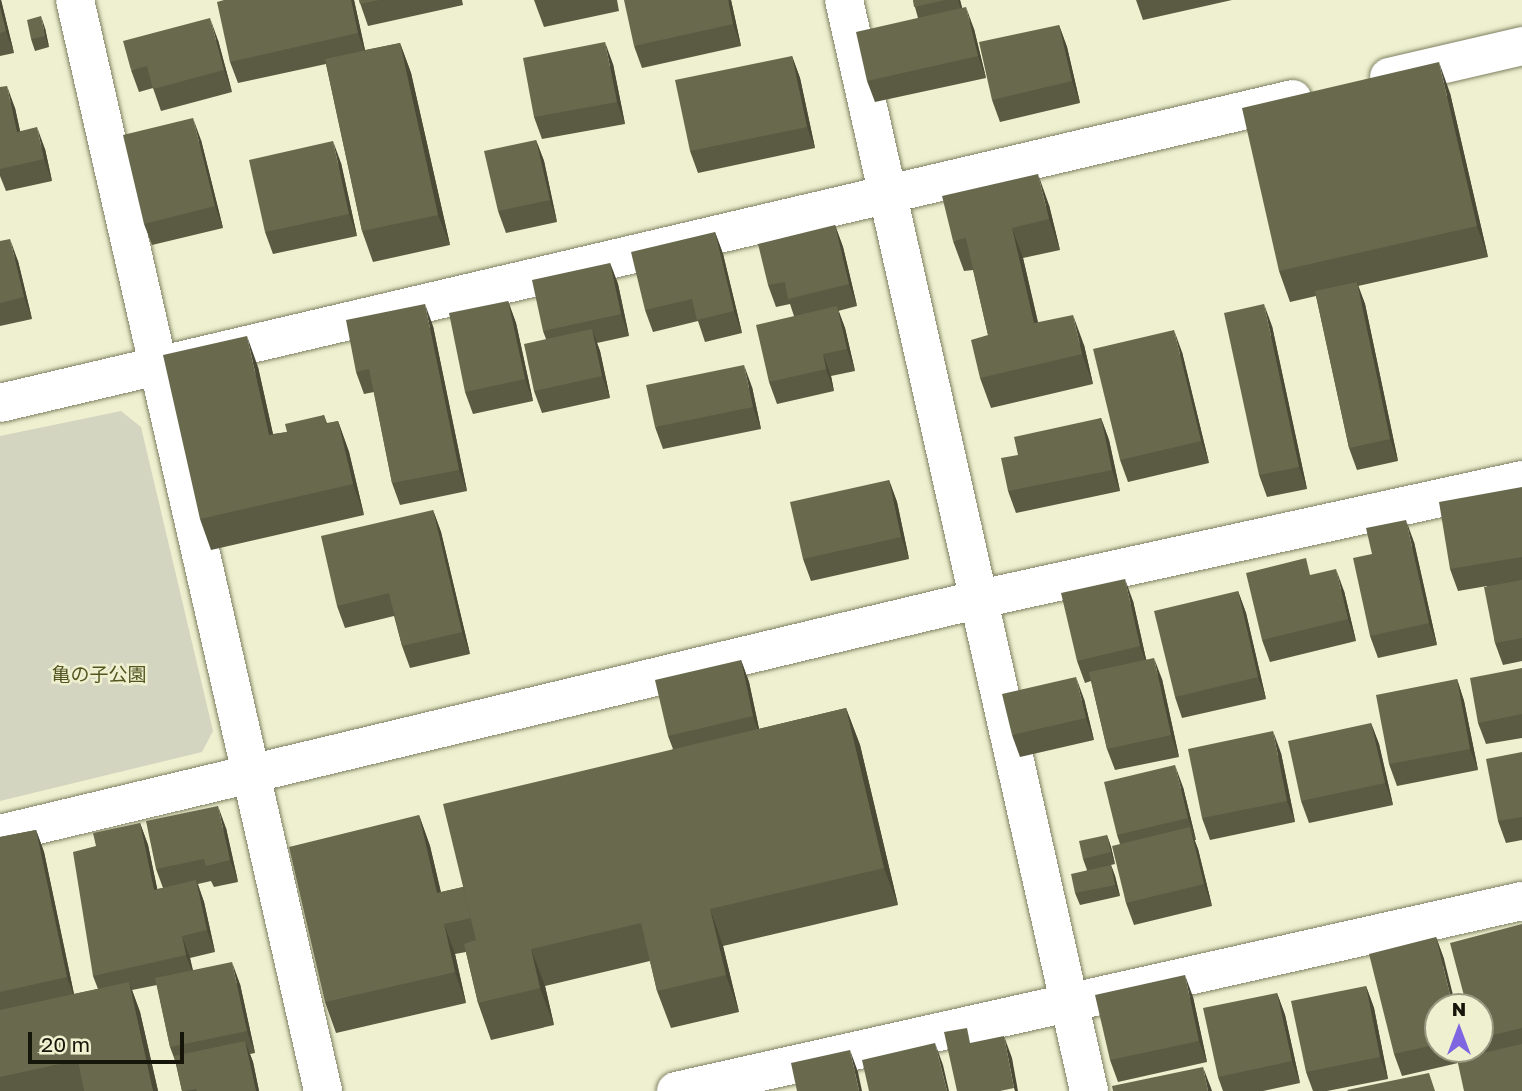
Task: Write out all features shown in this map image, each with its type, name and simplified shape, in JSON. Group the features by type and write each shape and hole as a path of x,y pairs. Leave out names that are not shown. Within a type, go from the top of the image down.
{"street":[{"path":"75,0 323,1091"},
{"path":"844,0 890,194 1089,1091"},
{"path":"0,403 1522,46"},
{"path":"0,834 253,776 980,599 1522,480"},
{"path":"676,1091 1522,901"}],"green space":[{"name":"亀の子公園","path":"121,411 141,427 213,731 202,752 0,801 0,436"}],"building":[{"path":"351,0 358,33 230,62 217,2"},
{"path":"359,0 379,0 360,4"},
{"path":"624,0 728,0 733,24 634,46"},
{"path":"913,0 945,0 914,7"},
{"path":"0,7 6,31 0,33"},
{"path":"966,7 978,56 867,81 856,32"},
{"path":"41,16 45,36 31,39 27,20"},
{"path":"210,18 224,70 153,89 147,66 131,70 123,41"},
{"path":"1059,25 1072,81 992,100 979,42"},
{"path":"605,42 617,102 534,117 523,58"},
{"path":"400,43 438,215 362,231 325,59"},
{"path":"792,56 807,127 690,151 675,80"},
{"path":"1439,62 1477,226 1279,271 1242,108"},
{"path":"7,86 17,132 37,127 44,159 0,169 0,87"},
{"path":"193,118 215,206 144,224 123,135"},
{"path":"536,140 550,200 498,211 484,151"},
{"path":"333,141 349,214 265,232 249,160"},
{"path":"1038,174 1049,219 1012,228 1034,323 1073,315 1082,354 980,378 971,340 988,335 966,238 953,241 942,196"},
{"path":"835,225 849,284 788,299 785,282 768,285 758,244"},
{"path":"715,232 734,311 697,320 692,299 645,310 631,252"},
{"path":"10,239 24,297 0,303 0,241"},
{"path":"610,263 621,314 543,331 532,280"},
{"path":"1357,282 1390,439 1349,448 1315,291"},
{"path":"508,301 525,379 465,392 449,313"},
{"path":"425,304 459,470 392,483 369,369 356,372 346,320"},
{"path":"1264,304 1299,467 1259,475 1224,313"},
{"path":"837,306 847,349 823,354 826,369 769,382 756,325"},
{"path":"592,329 602,376 534,391 524,344"},
{"path":"1174,330 1201,441 1120,460 1093,349"},
{"path":"247,336 269,435 287,432 285,424 324,415 326,424 338,421 353,484 200,519 163,355"},
{"path":"744,365 753,407 655,427 646,385"},
{"path":"1101,418 1112,470 1008,491 1001,458 1018,455 1014,437"},
{"path":"889,480 901,537 803,559 790,502"},
{"path":"1522,487 1522,557 1450,569 1439,502"},
{"path":"433,510 462,632 402,646 389,593 337,606 321,536"},
{"path":"1406,520 1429,623 1370,636 1353,558 1372,554 1366,528"},
{"path":"1306,558 1310,575 1336,569 1348,619 1262,640 1246,573"},
{"path":"1125,579 1140,646 1077,661 1061,593"},
{"path":"1522,580 1522,638 1495,643 1484,587"},
{"path":"1238,591 1258,677 1175,697 1154,611"},
{"path":"1154,658 1171,735 1107,749 1089,672"},
{"path":"741,660 753,716 668,736 655,680"},
{"path":"1522,668 1522,714 1478,723 1470,678"},
{"path":"1076,677 1086,718 1012,735 1002,694"},
{"path":"1457,679 1470,749 1389,764 1376,695"},
{"path":"846,708 884,868 710,909 726,975 657,991 641,923 531,949 540,988 478,1003 464,944 476,940 443,804"},
{"path":"1371,723 1385,783 1301,801 1288,741"},
{"path":"1273,731 1287,801 1202,818 1188,749"},
{"path":"1522,752 1522,817 1498,821 1486,759"},
{"path":"1175,765 1188,818 1117,835 1104,782"},
{"path":"218,806 230,860 206,866 204,859 156,869 146,821"},
{"path":"419,815 437,893 463,887 471,918 444,924 455,972 325,1002 289,847"},
{"path":"140,823 154,890 196,880 207,930 182,936 186,955 93,976 73,852 96,846 93,833"},
{"path":"1190,827 1204,884 1126,903 1112,846"},
{"path":"36,830 67,977 0,992 0,837"},
{"path":"1107,835 1111,852 1083,859 1079,841"},
{"path":"1111,865 1115,885 1075,893 1071,874"},
{"path":"1522,924 1522,1028 1494,1035 1494,993 1463,993 1450,943"},
{"path":"1436,937 1450,993 1424,993 1424,1047 1394,1054 1369,954"},
{"path":"232,962 247,1031 170,1047 155,978"},
{"path":"1185,975 1199,1041 1110,1060 1095,995"},
{"path":"129,982 153,1091 84,1091 78,1060 0,1077 0,1010"},
{"path":"1366,986 1380,1057 1306,1072 1291,1001"},
{"path":"1277,993 1292,1061 1218,1077 1203,1008"},
{"path":"967,1028 970,1043 1004,1036 1014,1088 1000,1091 957,1091 944,1032"},
{"path":"245,1041 256,1091 182,1091 174,1056"},
{"path":"935,1043 947,1091 869,1091 862,1060"},
{"path":"1522,1044 1522,1091 1464,1091 1458,1063 1494,1063 1494,1050"},
{"path":"850,1050 859,1091 797,1091 791,1063"},
{"path":"1203,1067 1208,1091 1113,1091 1112,1086"},
{"path":"1429,1073 1435,1091 1347,1090"}]}
